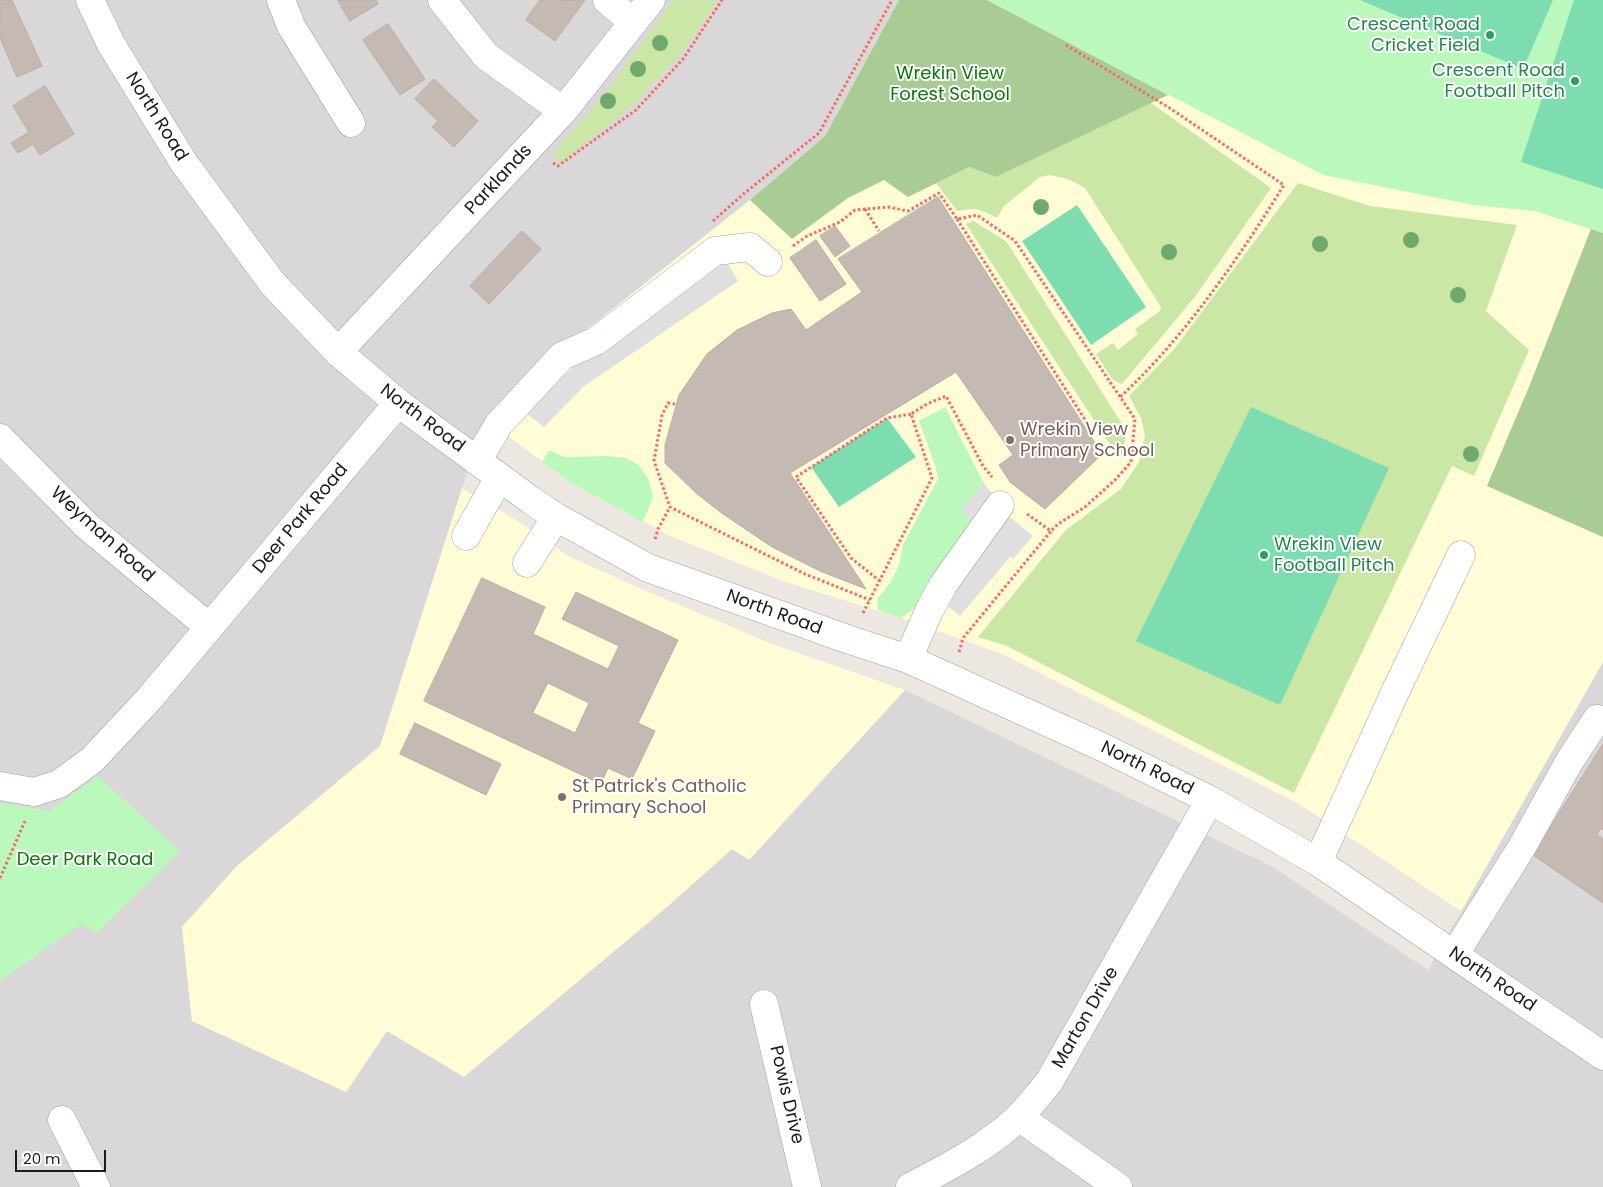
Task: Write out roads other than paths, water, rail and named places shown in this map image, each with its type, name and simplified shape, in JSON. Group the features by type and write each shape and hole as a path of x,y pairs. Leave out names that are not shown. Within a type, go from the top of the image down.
{"street":[{"name":"North Road","path":"90,0 111,44 184,163 273,284 338,352 398,404 499,478 556,517 648,568 850,640 908,658 1100,746 1210,800 1318,862 1603,1056"},
{"path":"281,0 291,26 351,123"},
{"path":"442,0 486,56 563,111"},
{"path":"607,0 634,22"},
{"name":"Parklands","path":"338,352 563,111 651,0"},
{"path":"476,461 514,406 562,356 596,342 715,251 750,247 768,262"},
{"name":"Deer Park Road","path":"0,786 34,792 59,784 92,760 149,699 398,404"},
{"name":"Weyman Road","path":"0,438 87,526 210,627"},
{"path":"466,536 499,478"},
{"path":"908,658 943,585 1000,505"},
{"path":"526,563 556,517"},
{"path":"1318,862 1397,688 1461,555"},
{"path":"1454,955 1522,847 1569,762 1597,719"},
{"name":"Marton Drive","path":"910,1187 962,1160 997,1136 1019,1117 1049,1082 1210,800"},
{"name":"Powis Drive","path":"764,1004 807,1187"},
{"path":"1019,1117 1118,1187"},
{"path":"62,1120 96,1187"}],"place":[{"name":"Crescent Road Cricket Field","path":"1490,35"},
{"name":"Crescent Road Football Pitch","path":"1575,81"},
{"name":"Wrekin View Primary School","path":"1010,440"},
{"name":"Wrekin View Football Pitch","path":"1264,555"},
{"name":"St Patrick's Catholic Primary School","path":"562,797"}],"park label":[{"name":"Wrekin View Forest School","path":"950,84"}]}
